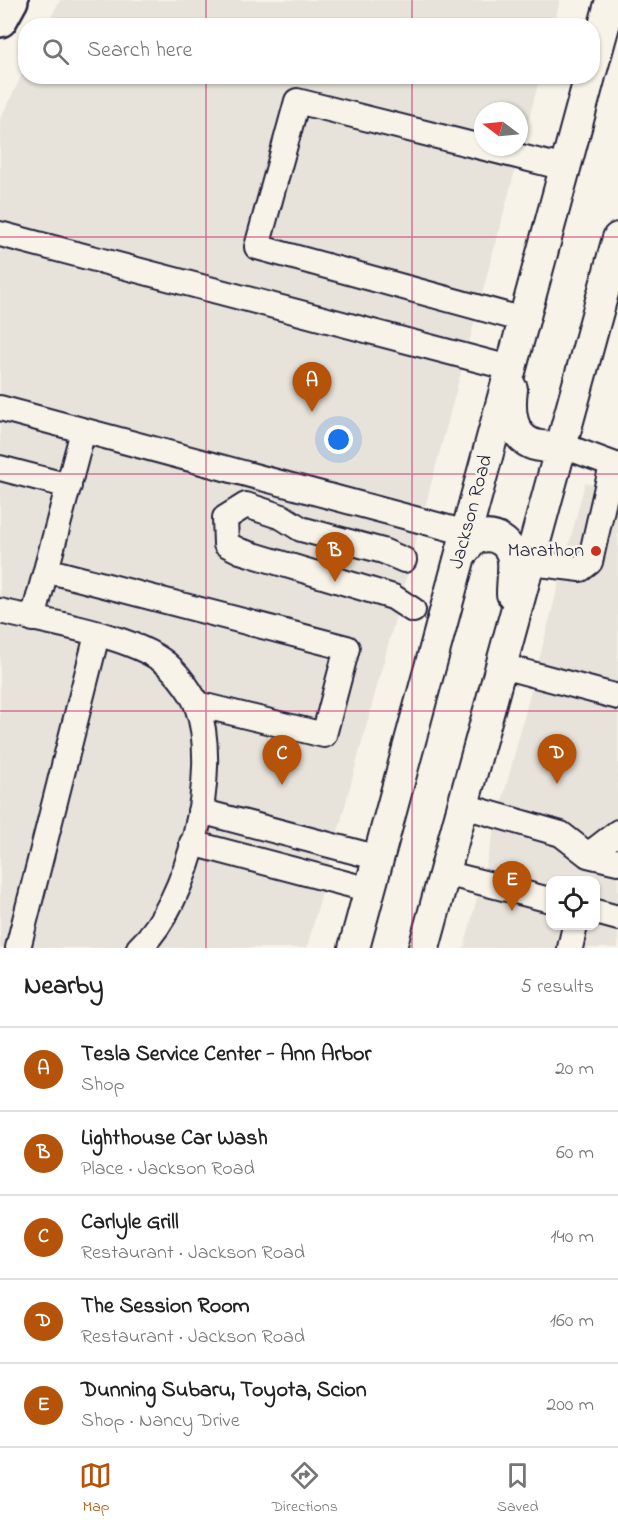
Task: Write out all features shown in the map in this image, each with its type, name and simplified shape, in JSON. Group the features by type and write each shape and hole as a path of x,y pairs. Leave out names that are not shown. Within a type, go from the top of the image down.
{"highway":[{"path":"0,20 11,0"}],"main road":[{"path":"600,54 609,37 611,0"},
{"name":"Jackson Road","path":"354,948 588,84"},
{"path":"424,948 618,238"},
{"path":"517,345 510,402 513,425 525,441 537,447 561,445"},
{"path":"464,543 489,536 504,541 510,548 513,560 506,652"}],"street":[{"path":"517,345 257,248 297,101 566,168"},
{"path":"0,234 517,345"},
{"path":"0,408 464,543"},
{"path":"33,619 83,431"},
{"path":"531,563 581,569 590,562 615,465 561,445"},
{"path":"0,468 69,486"},
{"path":"404,560 383,551 301,529 282,517 246,505 225,518 226,544 393,597 413,610"},
{"path":"46,570 347,648 324,735 197,704"},
{"path":"0,611 136,645 170,668 197,704 205,741 206,781 200,812 174,896 154,933 139,948"},
{"path":"18,948 98,635"},
{"path":"506,652 618,697"},
{"path":"464,806 561,834 588,855 618,862"},
{"path":"200,812 379,858"},
{"path":"588,855 618,832"},
{"path":"192,843 370,890"},
{"path":"445,873 546,899"},
{"path":"600,913 618,918"},
{"path":"570,948 574,930"}],"shaded area":[{"path":"60,0 560,0 556,18 51,18"},
{"path":"18,83 538,84 528,122 528,102 474,102 474,156 519,156 307,948 0,948 0,119"},
{"path":"585,483 618,491 618,948 464,948"}],"place":[{"name":"Tesla Service Center - Ann Arbor","path":"312,412"},
{"name":"Marathon","path":"596,551"},
{"name":"Lighthouse Car Wash","path":"335,582"},
{"name":"The Session Room","path":"557,784"},
{"name":"Carlyle Grill","path":"282,785"},
{"name":"Dunning Subaru, Toyota, Scion","path":"512,911"}]}
